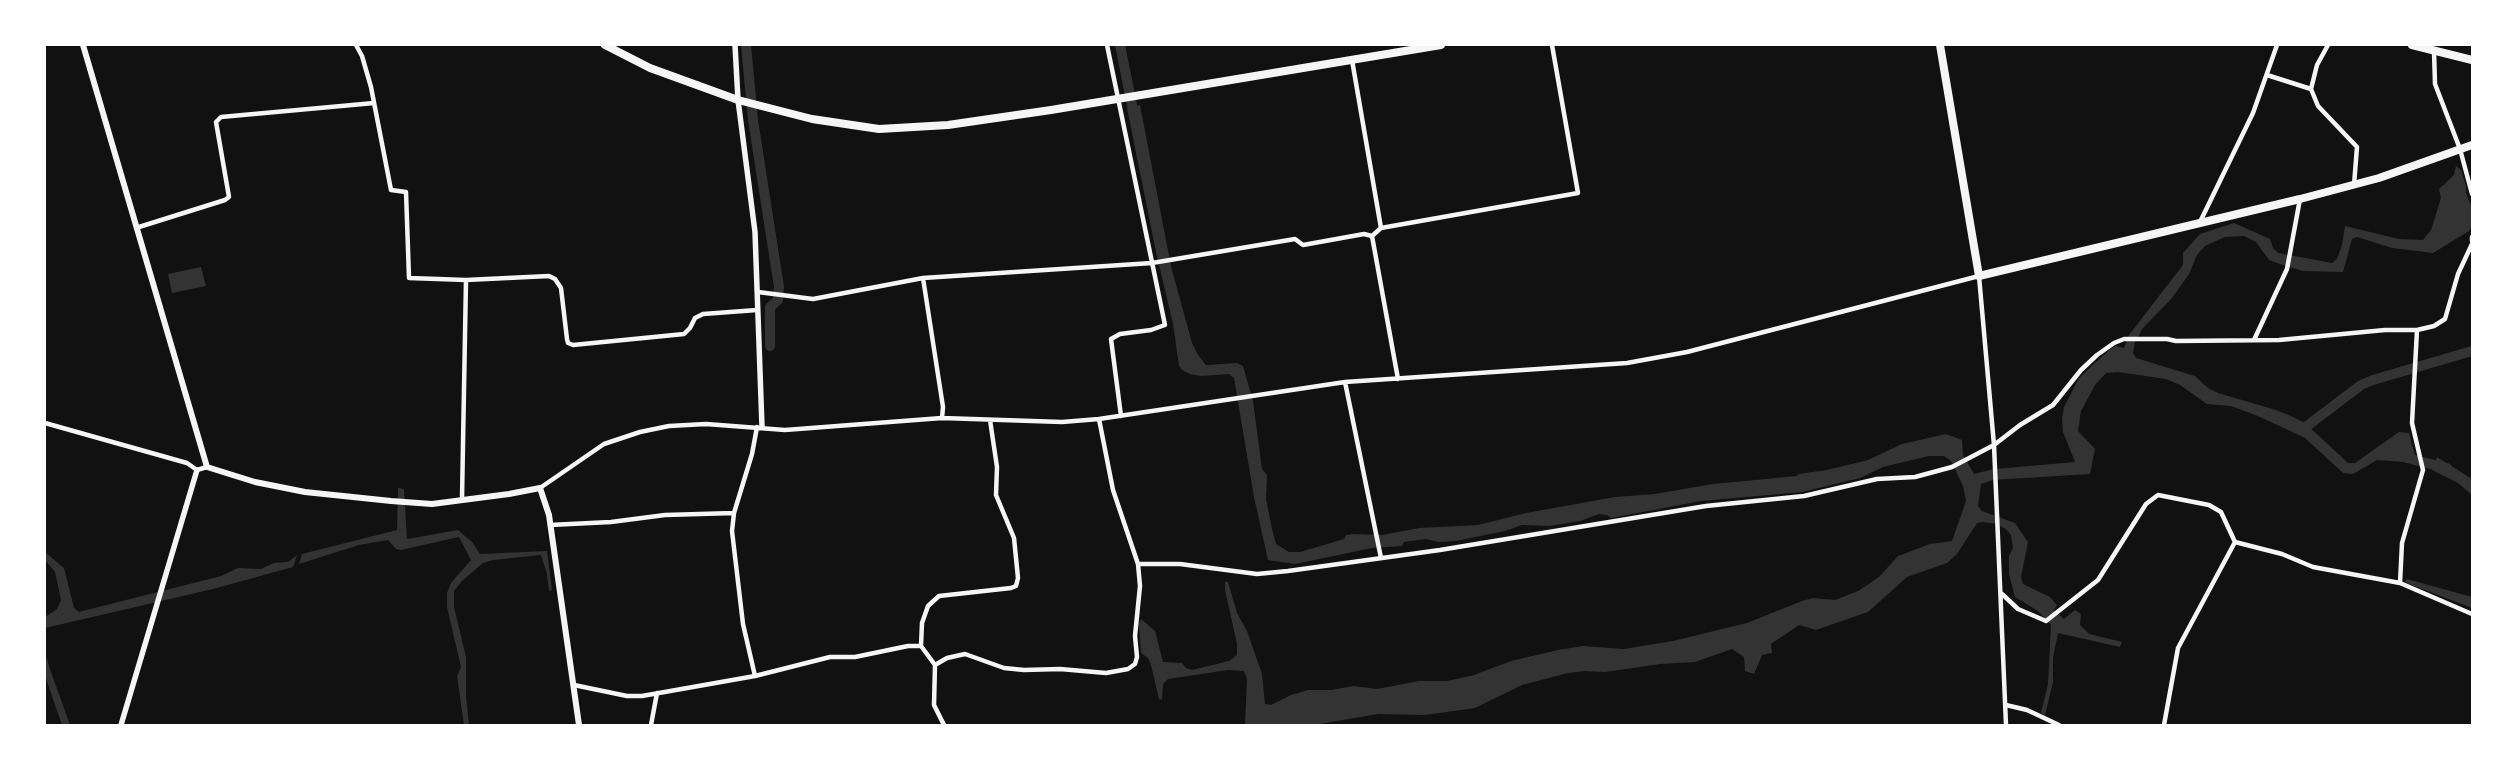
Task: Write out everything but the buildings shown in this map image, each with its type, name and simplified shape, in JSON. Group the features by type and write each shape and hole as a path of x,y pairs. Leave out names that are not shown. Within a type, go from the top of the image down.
{"main road":[{"path":"83,45 207,467 256,482 305,492 432,504 540,488 550,525 579,725"},
{"path":"605,45 650,68 741,100 812,119 879,128 948,125 1441,45"},
{"path":"1940,45 1979,276 2300,200 2354,185 2472,145"},
{"path":"2412,45 2472,60"}],"street":[{"path":"356,45 364,62 374,103 391,190 406,192 409,278 466,280 549,276 561,288 567,339 568,343 573,345 684,334 690,328 695,318 704,314 757,310"},
{"path":"735,45 755,232 760,427 734,513 733,543 748,650 755,676"},
{"path":"1107,45 1165,325 1151,330 1120,334 1111,339 1110,343 1121,416"},
{"path":"1372,236 1381,228 1578,193 1552,45"},
{"path":"2199,223 2253,113 2277,45"},
{"path":"2328,45 2317,65 2311,89 2318,106 2357,147 2354,185"},
{"path":"2434,51 2435,84 2460,150 2472,194"},
{"path":"1352,60 1381,228"},
{"path":"2267,75 2311,89"},
{"path":"138,227 219,202 229,197 216,122 221,117 374,103"},
{"path":"2254,340 2287,269 2300,200"},
{"path":"758,292 813,299 923,278 1153,262 1295,239 1303,245 1364,234 1372,236"},
{"path":"1372,236 1398,379"},
{"path":"1138,564 1180,564 1257,574 1706,506 1804,496 1856,483 1915,477 1952,467 1994,445 2053,405 2081,370 2114,343 2124,339 2167,339 2176,342 2327,337 2394,329 2417,330 2434,326 2445,319 2458,274 2472,241"},
{"path":"540,488 604,444 640,432 669,426 706,424 785,430 942,418 1062,422 1099,419 1235,400 1344,382 1627,364 1664,358 1979,276 1994,445 2002,594 2006,725"},
{"path":"923,278 943,407 942,418"},
{"path":"462,499 466,280"},
{"path":"2400,582 2402,543 2423,470 2412,423 2417,330"},
{"path":"1344,382 1381,555"},
{"path":"935,665 947,658 965,654 1004,668 1106,673 1128,669 1136,664 1135,636 1140,586 1138,564 1113,490 1099,419"},
{"path":"944,725 934,705 935,665 921,646 922,623 928,606 939,596 982,593 1016,586 1017,558 1014,538 996,495 997,467 990,420"},
{"path":"45,423 187,463 197,470"},
{"path":"197,470 207,467"},
{"path":"121,725 197,470"},
{"path":"2002,594 2018,609 2046,621 2098,580 2146,504 2158,495 2209,505 2221,512 2235,542"},
{"path":"550,525 610,522 665,515 734,513"},
{"path":"2235,542 2282,554 2313,567 2400,582 2472,614"},
{"path":"2164,725 2178,648 2235,542"},
{"path":"574,685 627,696 657,693 755,676 830,657 855,657 908,646 921,646"},
{"path":"651,725 657,693"},
{"path":"2006,705 2027,710 2059,725"}],"shaded area":[{"path":"1140,105 1171,266 1192,343 1206,365 1237,363 1243,366 1253,401 1262,469 1267,475 1266,499 1272,529 1276,544 1289,552 1300,552 1344,539 1346,535 1382,535 1419,528 1478,525 1526,513 1615,497 1655,494 1713,484 1797,476 1798,474 1827,470 1868,460 1902,444 1946,434 1962,440 1963,455 1974,474 1994,469 2075,462 2063,432 2062,418 2064,407 2079,378 2115,346 2124,348 2129,335 2183,265 2183,253 2200,234 2234,223 2270,239 2273,248 2278,253 2332,263 2337,259 2342,245 2345,226 2399,239 2423,240 2431,230 2441,198 2439,189 2454,175 2456,166 2461,170 2466,193 2472,208 2472,225 2469,231 2433,253 2392,248 2357,237 2352,239 2343,272 2303,271 2269,260 2256,242 2244,236 2225,237 2205,246 2197,255 2189,274 2172,298 2143,328 2135,342 2133,353 2136,358 2195,376 2208,388 2218,393 2276,410 2305,423 2348,463 2355,463 2399,432 2409,433 2417,463 2377,460 2353,474 2343,473 2305,438 2258,416 2231,406 2207,404 2180,385 2166,379 2118,372 2106,373 2095,385 2081,411 2078,431 2095,449 2090,474 1993,480 1981,484 1978,506 1982,511 2015,523 2028,542 2021,577 2023,584 2050,597 2057,605 2054,610 2064,619 2075,610 2081,614 2080,625 2089,634 2122,642 2120,647 2058,633 2053,658 2053,682 2045,715 2041,713 2048,684 2051,625 2038,611 2015,597 2009,574 2009,556 2013,548 2011,535 2006,529 1997,524 1983,522 1977,523 1957,554 1947,563 1907,577 1868,612 1816,630 1799,625 1771,644 1772,653 1762,655 1754,674 1745,671 1744,657 1732,649 1695,662 1660,664 1605,672 1585,671 1568,673 1522,685 1475,708 1425,715 1378,714 1314,725 1245,725 1247,679 1244,671 1228,670 1168,679 1163,684 1162,700 1159,699 1151,665 1148,658 1141,653 1139,624 1141,619 1155,631 1163,662 1182,663 1186,668 1192,670 1229,661 1237,655 1237,644 1225,590 1225,582 1228,582 1237,613 1247,631 1262,674 1265,704 1271,705 1291,695 1308,690 1331,690 1354,686 1377,689 1419,681 1447,681 1474,675 1511,661 1558,650 1583,646 1624,649 1673,641 1747,623 1813,598 1835,600 1858,591 1879,577 1898,556 1930,544 1952,541 1966,501 1963,486 1951,461 1944,456 1929,456 1883,467 1860,478 1802,492 1701,501 1611,518 1607,515 1599,514 1580,521 1549,526 1522,525 1505,531 1456,541 1439,542 1426,539 1404,542 1402,546 1372,548 1295,564 1268,560 1254,497 1234,378 1229,374 1201,376 1190,374 1179,366 1173,324 1156,252 1127,108"},
{"path":"201,267 206,286 172,293 168,274"},
{"path":"2437,457 2472,479 2472,495 2458,483 2432,470"},
{"path":"398,488 404,489 407,539 458,530 472,542 480,554 547,551 552,590 549,591 547,574 541,555 493,560 483,563 462,581 454,591 454,607 466,657 466,697 469,725 464,725 457,676 461,667 447,607 447,593 451,583 471,560 459,537 401,550 396,549 388,540 359,545 299,564 302,554 397,530"},
{"path":"45,552 64,568 74,608 79,612 221,576 238,568 261,569 274,563 288,562 297,555 293,567 213,589 45,628 45,617 57,609 61,600 55,572 45,560"},
{"path":"2407,579 2472,597 2472,608 2404,582"},
{"path":"45,653 70,725 62,725 54,702 45,675"}],"waterway":[{"path":"746,45 753,120 779,287 778,300 770,307 770,346"},
{"path":"1120,45 1135,120"},
{"path":"2303,429 2361,385 2472,351"},
{"path":"2403,457 2447,468"}]}
